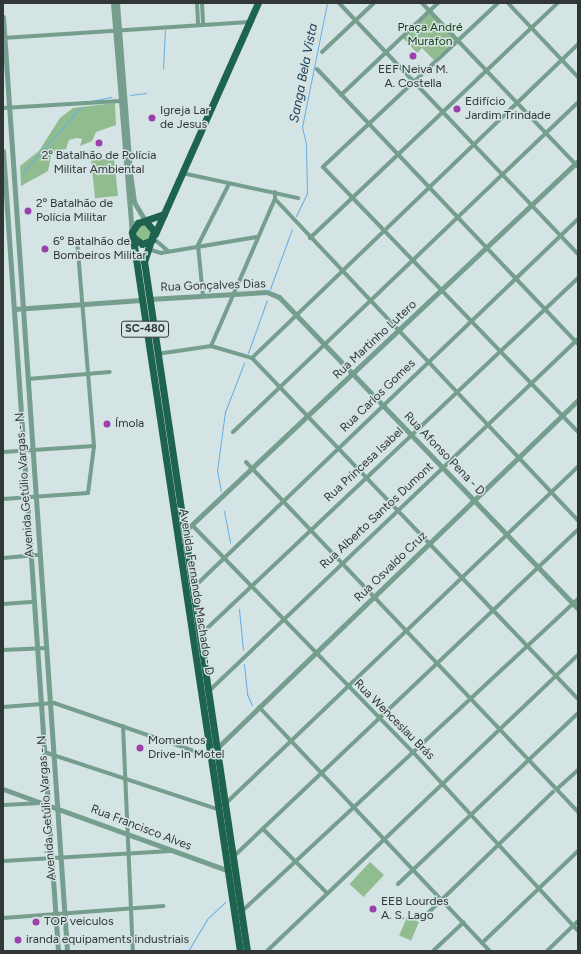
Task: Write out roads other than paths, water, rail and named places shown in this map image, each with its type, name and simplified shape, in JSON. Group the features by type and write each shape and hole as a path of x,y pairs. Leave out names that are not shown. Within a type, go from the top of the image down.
{"main road":[{"name":"Avenida Fernando Machado - D","path":"231,870 233,858 144,261 181,173 258,3"},
{"path":"146,222 151,225 154,236 142,244 132,234 138,223 146,222 164,214"},
{"name":"Avenida Fernando Machado - D","path":"132,234 209,756 218,811 247,951"},
{"path":"149,355 157,354"},
{"path":"167,475 176,475"},
{"path":"176,534 184,532"},
{"path":"186,601 191,602 196,615"},
{"name":"Avenida Fernando Machado - D","path":"238,913 240,951"}],"street":[{"name":"Avenida Fernando Machado - D","path":"113,3 117,30 132,234"},
{"name":"Avenida Fernando Machado - D","path":"117,3 120,101 129,182 136,208 146,222"},
{"path":"197,3 198,25"},
{"path":"202,3 204,25"},
{"path":"339,3 501,176 578,254"},
{"path":"322,52 374,3"},
{"path":"422,3 545,134 577,164"},
{"path":"341,95 438,3"},
{"path":"498,3 323,167 501,350 561,416 578,432"},
{"path":"508,3 578,77"},
{"path":"310,238 558,3"},
{"name":"Avenida Getúlio Vargas - N","path":"3,17 5,73 15,187 67,951"},
{"path":"4,38 250,22"},
{"path":"252,358 295,313 578,44"},
{"path":"317,69 515,279 577,342"},
{"path":"3,108 120,101"},
{"path":"234,432 280,386 578,102"},
{"name":"Avenida Getúlio Vargas - N","path":"3,151 58,951"},
{"name":"Rua Martinho Lutero","path":"184,532 193,526 253,470 530,206 577,164"},
{"path":"181,173 298,198"},
{"path":"4,175 14,175"},
{"path":"203,296 198,246 228,184"},
{"path":"6,187 15,187"},
{"path":"210,346 275,199 275,192"},
{"path":"275,199 397,332 516,458 578,521"},
{"name":"Rua Carlos Gomes","path":"193,588 472,320 561,237 578,219"},
{"path":"154,236 168,251"},
{"path":"142,244 148,249 168,251 257,237"},
{"path":"9,242 18,241"},
{"path":"3,499 88,493 94,446 85,374 77,241"},
{"path":"10,255 19,254"},
{"name":"Rua Princesa Isabel","path":"200,636 310,530 457,394 501,350 578,278"},
{"name":"Rua Gonçalves Dias","path":"149,299 233,294 274,294 295,313"},
{"path":"14,309 141,300"},
{"name":"Rua Afonso Pena - D","path":"295,313 578,609"},
{"name":"Rua Alberto Santos Dumont","path":"208,692 531,382 577,342"},
{"path":"157,354 210,346 252,358 340,448 578,699"},
{"path":"28,379 110,372"},
{"name":"Rua Osvaldo Cruz","path":"217,748 430,543 473,498 578,400"},
{"path":"3,452 94,446"},
{"path":"246,462 578,812"},
{"path":"44,752 218,811 290,740 578,467"},
{"name":"Rua Wenceslau Brás","path":"193,526 346,687 413,752 578,931"},
{"path":"233,858 380,720 578,530"},
{"path":"3,558 40,555"},
{"path":"238,913 298,861 470,698 578,599"},
{"path":"3,604 34,602"},
{"path":"3,650 46,648"},
{"path":"267,951 578,655"},
{"path":"3,707 50,703 123,726 209,756"},
{"path":"259,707 414,868 490,951"},
{"path":"398,884 578,713"},
{"path":"123,726 129,909 133,951"},
{"path":"428,913 578,770"},
{"name":"Rua Francisco Alves","path":"3,789 37,802 58,807 231,870"},
{"path":"3,805 37,802"},
{"path":"263,829 298,861 327,893"},
{"path":"3,862 173,850"},
{"path":"482,943 578,851"},
{"path":"3,918 164,906"},
{"path":"433,951 464,922"},
{"path":"547,951 578,922"}],"waterway":[{"name":"Sanga Bela Vista","path":"296,216 307,193 306,144 302,127 327,3"},
{"path":"163,68 165,30"},
{"path":"130,95 146,93"},
{"path":"87,102 111,97"},
{"path":"23,172 81,107"},
{"name":"Sanga Bela Vista","path":"270,289 292,229"},
{"name":"Sanga Bela Vista","path":"248,353 267,300"},
{"name":"Sanga Bela Vista","path":"221,491 217,471 225,412 244,363"},
{"name":"Sanga Bela Vista","path":"224,511 230,542"},
{"name":"Sanga Bela Vista","path":"239,609 243,650"},
{"name":"Sanga Bela Vista","path":"244,664 247,694 252,705"},
{"name":"Sanga Bela Vista","path":"188,951 207,919 225,902"}],"place":[{"name":"EEF Neiva M. A. Costella","path":"413,56"},
{"name":"Edifício Jardim Trindade","path":"457,109"},
{"name":"Igreja Lar de Jesus","path":"152,118"},
{"name":"2º Batalhão de Polícia Militar Ambiental","path":"99,143"},
{"name":"2º Batalhão de Polícia Militar","path":"28,211"},
{"name":"6º Batalhão de Bombeiros Militar","path":"45,249"},
{"name":"Ímola","path":"107,424"},
{"name":"Momentos Drive-In Motel","path":"140,748"},
{"name":"EEB Lourdes A. S. Lago","path":"373,909"},
{"name":"TOP veiculos","path":"36,922"},
{"name":"iranda equipaments industriais","path":"18,940"}],"park label":[{"name":"Praça André Murafon","path":"430,35"}]}
